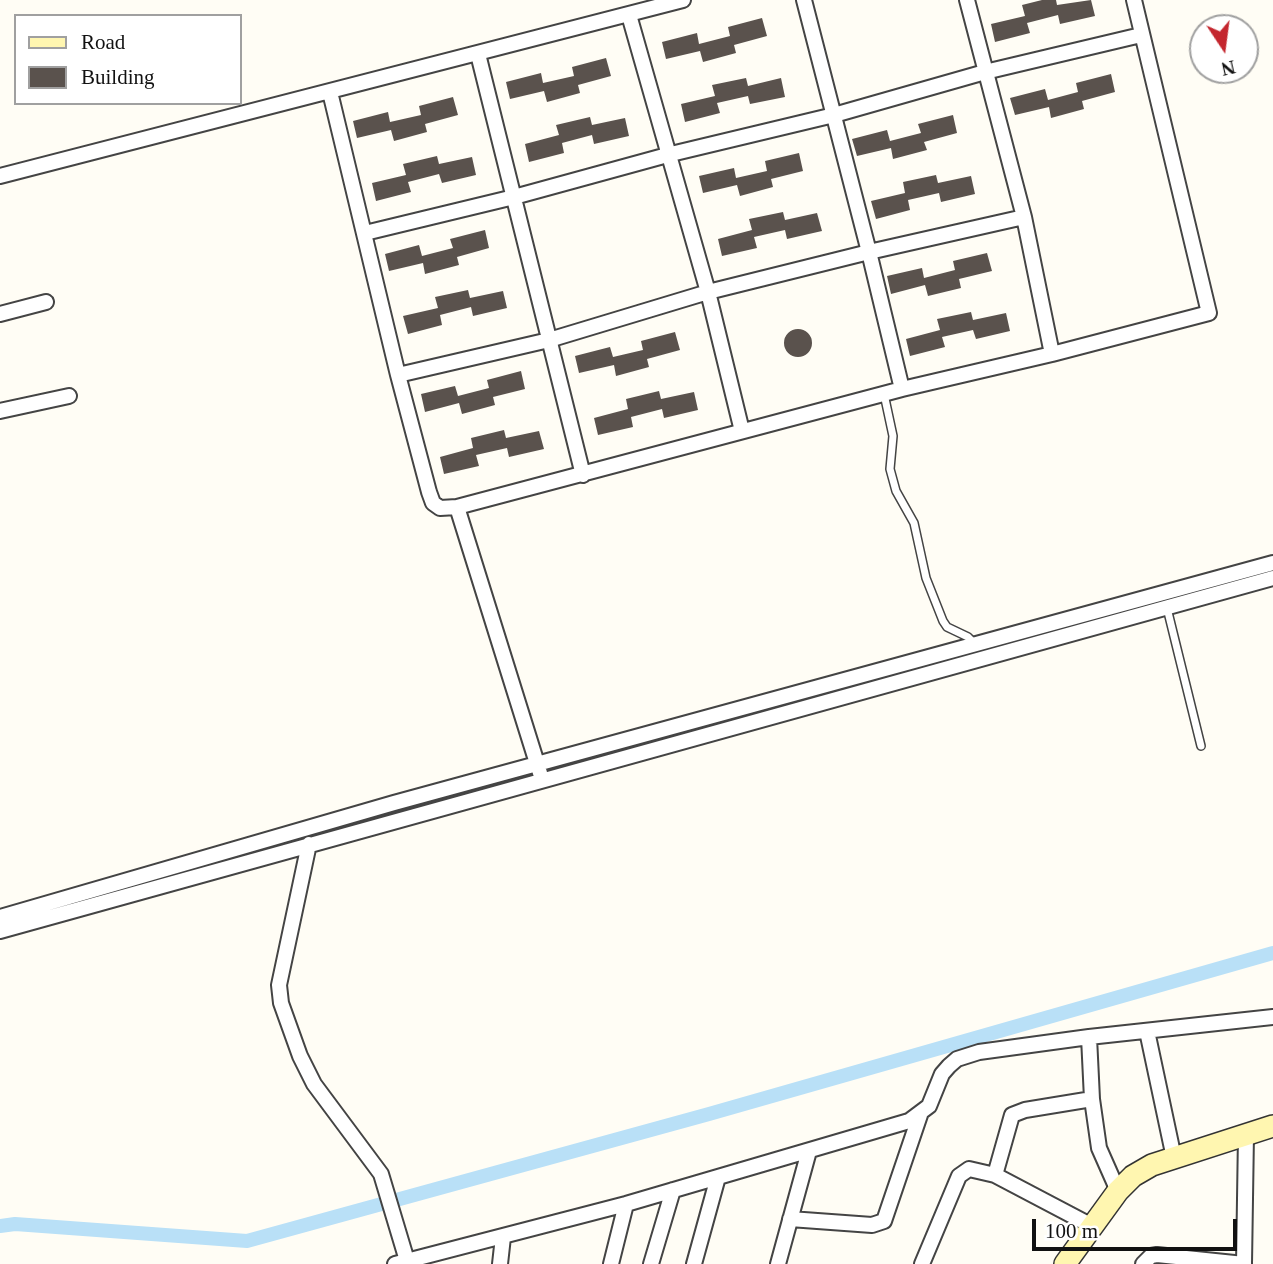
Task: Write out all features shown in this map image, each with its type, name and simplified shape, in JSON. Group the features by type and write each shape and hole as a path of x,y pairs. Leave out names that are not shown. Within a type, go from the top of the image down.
{"street":[{"path":"0,176 683,0"},
{"path":"804,0 902,389"},
{"path":"967,0 1024,217 1052,354"},
{"path":"330,92 398,376 433,503 440,508 457,507 902,389 1209,313 1134,0"},
{"path":"629,15 671,154 742,431"},
{"path":"365,233 834,114 985,72 1141,35"},
{"path":"478,54 583,475"},
{"path":"398,376 549,340 708,292 1024,217"},
{"path":"0,314 46,302"},
{"path":"0,411 69,396"},
{"path":"457,507 543,781"},
{"path":"0,917 537,764 1273,563"},
{"path":"0,931 1273,578"},
{"path":"309,844 279,985 281,1003 307,1072 324,1100 381,1174 403,1263 626,1204 909,1121 929,1106 942,1074 957,1059 979,1052 1273,1017"},
{"path":"1147,1031 1174,1158"},
{"path":"1089,1037 1092,1099 1099,1147 1118,1191"},
{"path":"995,1175 1012,1115 1025,1110 1092,1099"},
{"path":"790,1219 873,1225 884,1220 920,1115"},
{"path":"1065,1264 1118,1191 1133,1176 1152,1165 1273,1126"},
{"path":"1143,1264 1151,1256 1157,1255 1244,1264 1246,1134"},
{"path":"778,1264 809,1151"},
{"path":"922,1264 963,1171 969,1168 995,1175 1092,1226"},
{"path":"694,1264 718,1177"},
{"path":"651,1264 673,1190"},
{"path":"611,1264 626,1204"},
{"path":"500,1264 503,1237"}],"lane":[{"path":"884,394 894,436 890,469 896,491 914,523 926,578 947,627 968,637 975,645"},
{"path":"1166,608 1200,746"}],"building":[{"path":"1056,0 1057,5 1091,0 1095,16 1060,24 1058,15 1027,23 1030,33 995,42 991,24 1025,16 1022,5"},
{"path":"762,18 767,36 734,45 736,53 703,62 700,51 666,59 662,42 697,33 699,44 730,36 728,27"},
{"path":"606,58 611,76 578,85 580,93 547,102 544,91 510,99 506,82 541,73 543,83 574,76 572,67"},
{"path":"1111,74 1115,92 1082,101 1084,109 1051,118 1049,107 1015,115 1010,98 1045,89 1048,100 1078,92 1076,83"},
{"path":"746,78 748,86 781,78 785,97 750,104 748,96 717,103 720,113 685,122 681,104 715,96 712,85"},
{"path":"453,97 458,115 425,124 427,132 394,141 391,130 357,138 353,121 388,112 390,122 421,115 419,106"},
{"path":"953,115 957,133 924,142 927,150 893,159 891,148 857,156 852,139 887,130 890,141 921,133 918,124"},
{"path":"590,117 592,125 625,118 629,136 594,144 592,135 562,143 564,153 529,162 525,144 559,135 556,125"},
{"path":"799,153 803,171 771,179 773,187 740,196 737,185 703,193 699,176 734,168 736,178 767,171 765,161"},
{"path":"437,156 439,164 472,157 476,175 442,183 439,174 408,182 411,192 376,201 372,183 406,175 403,164"},
{"path":"936,175 938,183 971,176 975,194 941,202 939,193 908,200 910,210 876,219 871,201 905,193 903,182"},
{"path":"783,212 785,220 817,213 822,231 787,239 785,230 754,237 757,248 722,256 718,239 752,230 749,219"},
{"path":"485,230 489,248 457,257 459,265 425,274 423,263 389,271 385,254 419,245 422,256 453,248 450,239"},
{"path":"987,253 992,271 959,279 961,288 928,296 925,285 891,294 887,276 922,268 924,278 955,270 953,261"},
{"path":"468,290 470,298 503,291 507,308 473,316 471,307 440,315 442,325 408,334 403,316 438,308 435,297"},
{"path":"971,312 973,320 1006,313 1010,331 976,339 973,330 942,337 945,347 910,356 906,339 940,330 937,319"},
{"path":"798,329 808,333 812,343 808,353 798,357 788,353 784,343 788,333"},
{"path":"675,332 680,350 647,359 649,367 616,376 614,365 579,373 575,356 610,347 613,357 643,350 641,341"},
{"path":"521,371 525,389 493,397 495,405 462,414 459,403 425,412 421,394 455,386 458,396 489,388 487,380"},
{"path":"659,391 661,399 694,392 698,410 664,418 662,409 631,417 633,427 598,435 594,418 628,409 626,399"},
{"path":"504,430 506,438 539,431 544,449 509,457 507,448 476,455 479,466 444,474 440,457 473,448 471,438"}],"waterway":[{"path":"0,1226 15,1224 247,1241 709,1114 1273,953"}]}
